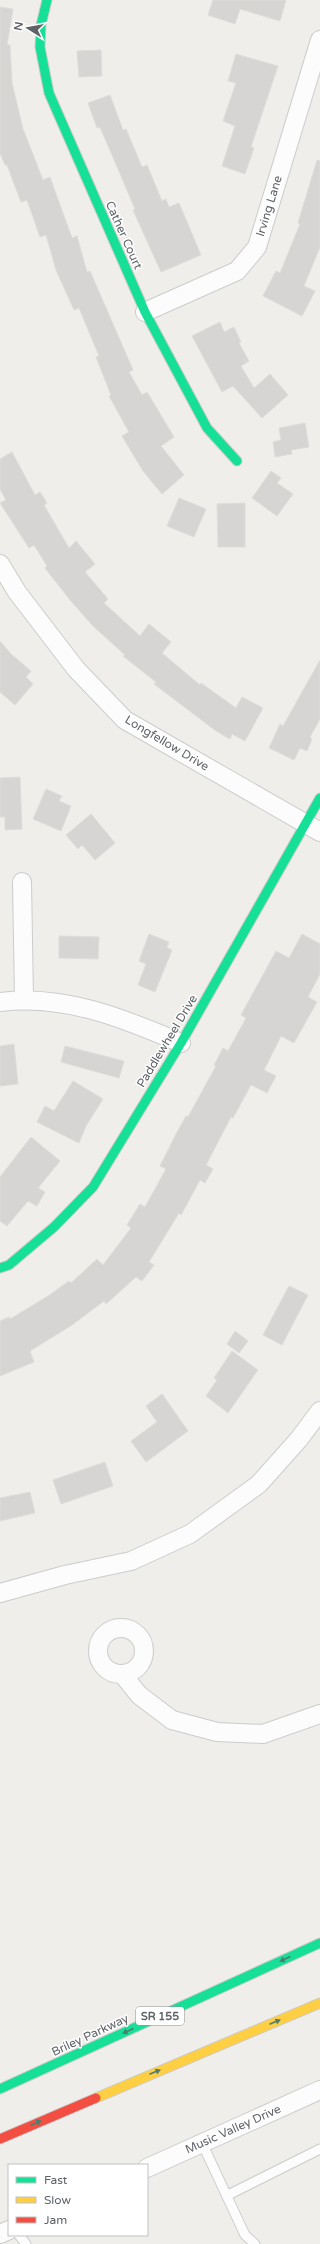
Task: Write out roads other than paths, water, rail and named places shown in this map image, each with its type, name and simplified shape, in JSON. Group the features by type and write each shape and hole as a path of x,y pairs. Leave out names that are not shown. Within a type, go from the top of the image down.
{"main road":[{"name":"Cather Court","path":"47,0 40,24 40,59 49,93 145,312 207,428 237,461"},
{"name":"Paddlewheel Drive","path":"0,1268 9,1265 54,1227 93,1187 313,828 320,798"},
{"name":"Briley Parkway","path":"0,2089 320,1943"},
{"path":"0,2139 320,2003"}],"street":[{"name":"Irving Lane","path":"145,312 236,271 257,246 320,40"},
{"name":"Longfellow Drive","path":"0,564 16,592 76,669 126,720 313,828"},
{"path":"22,882 24,999"},
{"path":"0,1002 24,999 74,1004 139,1025 180,1043"},
{"path":"0,1593 65,1574 131,1561 190,1534 259,1484 299,1439 320,1411"},
{"path":"123,1675 139,1694 172,1720 217,1732 263,1734 320,1714"},
{"name":"Music Valley Drive","path":"148,2168 320,2090"}],"lane":[{"path":"202,2143 228,2195 245,2235 255,2244"},
{"path":"228,2195 320,2149"},
{"path":"20,2236 26,2244"}]}
